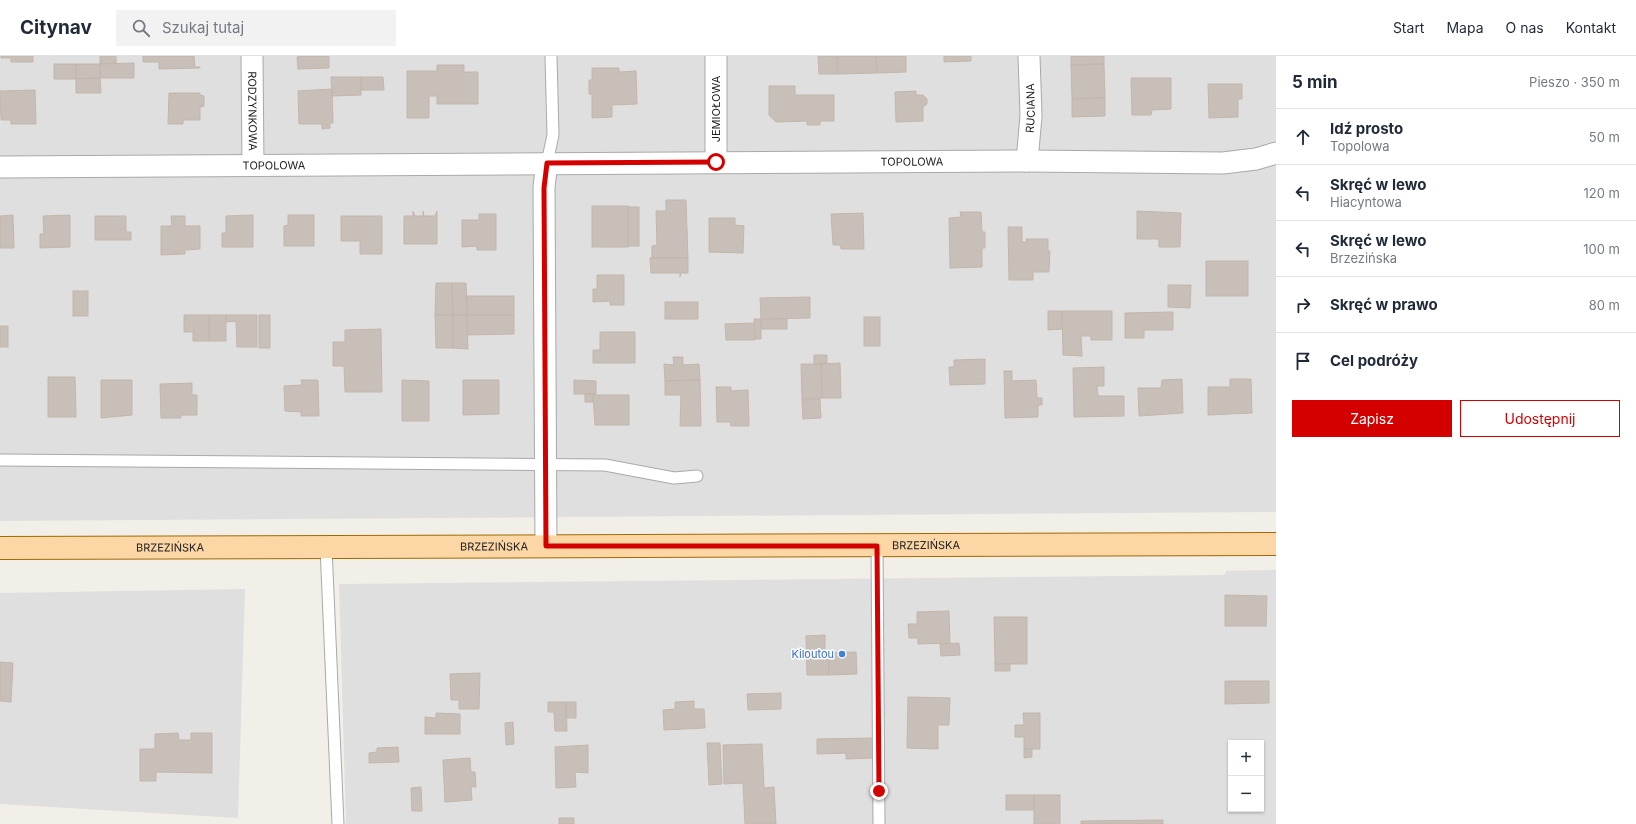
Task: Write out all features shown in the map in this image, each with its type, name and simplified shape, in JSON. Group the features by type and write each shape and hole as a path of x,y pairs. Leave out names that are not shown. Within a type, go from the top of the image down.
{"main road":[{"name":"BRZEZIŃSKA","path":"0,548 1276,544"}],"street":[{"name":"RODZYNKOWA","path":"252,56 254,165"},
{"name":"JEMIOŁOWA","path":"716,56 716,162"},
{"name":"RUCIANA","path":"1027,161 1031,116 1030,56"},
{"name":"TOPOLOWA","path":"0,167 716,162 1027,161 1223,163 1256,160 1276,153"},
{"path":"546,546 544,188 547,163"}],"lane":[{"path":"547,163 553,135 551,56"},
{"path":"0,460 610,466 668,477 697,476"},
{"path":"877,546 879,824"},
{"path":"326,547 338,824"}],"shaded area":[{"path":"0,56 1276,56 1276,512 0,521"},
{"path":"1276,570 1276,824 346,824 339,584 1225,574 1226,571"},
{"path":"245,589 238,818 0,804 0,593"}],"building":[{"path":"1,56 33,56 33,62 11,62 11,58 1,58"},
{"path":"100,56 116,56 116,63 100,64"},
{"path":"143,56 194,56 195,67 200,68 159,69 159,62 143,62"},
{"path":"329,56 329,68 298,69 297,57"},
{"path":"818,56 837,56 838,74 819,74"},
{"path":"837,56 876,56 877,73 838,74"},
{"path":"876,56 906,56 906,72 877,73"},
{"path":"944,56 971,56 971,61 944,62"},
{"path":"1071,56 1104,56 1104,64 1071,65"},
{"path":"134,63 134,78 100,78 100,64"},
{"path":"54,64 76,64 76,79 54,79"},
{"path":"76,64 100,64 100,78 76,79"},
{"path":"1104,64 1105,98 1072,99 1071,65"},
{"path":"437,65 464,65 464,72 478,72 478,104 437,104 437,96 429,96 429,118 407,118 407,71 437,71"},
{"path":"592,68 619,68 619,72 636,71 637,104 612,105 612,117 592,118 592,94 589,94 589,80 592,80"},
{"path":"331,77 361,77 361,95 332,96"},
{"path":"361,77 383,77 384,90 361,90"},
{"path":"100,78 101,93 76,93 76,79"},
{"path":"1131,78 1171,78 1171,109 1152,110 1151,115 1132,115"},
{"path":"1208,84 1242,84 1242,99 1238,99 1238,117 1209,118"},
{"path":"769,86 795,86 795,95 834,95 834,121 820,121 820,125 807,125 807,121 776,122 769,115"},
{"path":"332,89 333,123 330,123 330,128 322,129 322,124 299,124 298,91"},
{"path":"35,90 36,124 11,124 11,120 1,120 0,91"},
{"path":"916,91 916,95 923,95 927,99 927,104 923,107 923,121 896,122 895,92"},
{"path":"169,93 200,93 200,95 204,96 204,106 200,107 200,120 183,120 183,124 168,124"},
{"path":"1105,98 1105,116 1072,117 1072,99"},
{"path":"666,200 686,200 688,258 652,258 652,246 657,245 656,211 666,211"},
{"path":"592,206 628,206 628,247 592,247"},
{"path":"628,207 639,207 639,246 628,246"},
{"path":"413,211 415,216 423,216 423,211 424,216 435,216 437,211 437,244 404,244 404,216 413,216"},
{"path":"1137,211 1181,213 1180,247 1159,247 1159,239 1137,239"},
{"path":"960,212 981,212 982,232 985,232 985,248 982,248 982,267 950,268 949,218 961,217"},
{"path":"863,213 864,249 841,249 840,245 833,245 831,214"},
{"path":"479,214 496,214 496,250 477,250 477,246 462,247 462,220 479,220"},
{"path":"13,215 14,248 0,248 0,216"},
{"path":"70,215 70,247 40,248 40,234 44,234 43,216"},
{"path":"253,215 253,247 222,247 222,233 226,233 226,216"},
{"path":"288,215 314,215 314,246 284,246 284,226 288,225"},
{"path":"95,216 126,216 126,232 131,232 131,240 95,240"},
{"path":"171,216 185,216 185,226 200,226 200,249 185,250 185,254 161,255 161,226 172,226"},
{"path":"341,216 382,216 382,254 360,254 360,241 341,241"},
{"path":"709,218 735,218 735,225 744,226 743,253 709,252"},
{"path":"1008,227 1022,227 1022,242 1027,242 1026,239 1048,239 1048,251 1050,251 1049,272 1033,272 1033,280 1009,280"},
{"path":"650,258 688,258 688,273 681,273 680,277 680,273 651,273"},
{"path":"1206,261 1248,261 1248,296 1206,296"},
{"path":"597,275 624,275 624,305 610,305 610,301 593,302 593,289 597,289"},
{"path":"436,283 452,283 453,315 435,315"},
{"path":"452,283 466,283 467,315 453,315"},
{"path":"1168,285 1191,285 1190,308 1168,307"},
{"path":"73,291 88,291 88,316 73,316"},
{"path":"467,296 514,296 514,315 467,315"},
{"path":"810,297 810,318 761,319 760,298"},
{"path":"665,302 698,302 698,319 665,319"},
{"path":"1048,311 1062,311 1063,329 1048,330"},
{"path":"1062,311 1112,311 1112,340 1091,340 1091,336 1081,336 1082,356 1063,355"},
{"path":"1173,312 1173,330 1144,330 1144,338 1125,338 1125,313"},
{"path":"184,315 209,315 209,341 193,341 193,332 184,332"},
{"path":"209,315 226,315 226,341 209,341"},
{"path":"226,315 257,315 257,347 237,347 236,321 226,322"},
{"path":"259,315 270,315 270,348 259,348"},
{"path":"435,315 453,315 453,348 436,348"},
{"path":"453,315 467,315 468,349 453,348"},
{"path":"467,315 514,315 514,334 467,335"},
{"path":"864,317 880,317 880,346 864,346"},
{"path":"754,319 761,319 761,339 755,339"},
{"path":"761,319 787,319 787,329 761,329"},
{"path":"755,323 755,340 726,340 725,324"},
{"path":"0,326 8,326 8,347 0,347"},
{"path":"381,329 382,392 345,392 344,366 333,366 333,342 345,342 345,330"},
{"path":"600,332 635,332 635,363 593,363 593,350 600,350"},
{"path":"814,355 827,355 827,363 814,364"},
{"path":"673,357 683,357 683,365 699,364 700,380 665,381 664,364 674,365"},
{"path":"985,359 985,384 950,385 949,367 954,367 954,360"},
{"path":"840,363 841,398 822,398 821,364"},
{"path":"801,364 821,364 822,398 802,399"},
{"path":"1104,367 1104,386 1097,386 1098,396 1124,396 1124,416 1074,417 1073,368"},
{"path":"1004,371 1012,371 1012,381 1036,380 1037,398 1042,398 1042,405 1038,405 1038,417 1005,418"},
{"path":"48,377 75,377 76,417 48,417"},
{"path":"1182,379 1183,413 1139,416 1138,388 1161,388 1162,380"},
{"path":"1230,379 1251,379 1252,413 1208,415 1208,387 1230,387"},
{"path":"101,380 132,380 132,415 101,418"},
{"path":"301,380 318,380 319,416 301,416 301,412 285,411 284,386 302,385"},
{"path":"402,380 429,381 429,421 402,421"},
{"path":"463,380 499,380 499,414 463,415"},
{"path":"574,380 596,381 596,394 574,394"},
{"path":"700,380 701,426 680,426 681,395 665,395 665,381"},
{"path":"192,383 192,395 197,395 197,415 181,415 181,418 161,418 160,384"},
{"path":"716,387 731,387 731,391 748,390 749,426 731,426 730,422 717,422"},
{"path":"585,394 596,394 593,395 593,402 585,402"},
{"path":"593,395 629,395 629,425 595,425"},
{"path":"802,399 820,399 821,418 803,419"},
{"path":"1225,595 1267,596 1266,626 1225,626"},
{"path":"949,611 950,643 918,644 918,638 909,638 908,624 917,624 917,612"},
{"path":"994,617 1027,617 1027,664 995,664"},
{"path":"825,635 825,654 828,654 829,675 807,675 806,636"},
{"path":"959,643 960,655 941,656 940,644"},
{"path":"856,652 857,674 829,675 829,653"},
{"path":"0,662 13,663 11,702 0,701"},
{"path":"995,664 1010,664 1010,671 995,671"},
{"path":"480,673 479,709 459,709 459,700 451,700 450,674"},
{"path":"1225,681 1269,681 1269,703 1225,704"},
{"path":"781,693 781,709 748,710 747,694"},
{"path":"908,697 950,698 949,725 938,725 938,749 907,748"},
{"path":"694,701 694,709 704,709 705,728 664,730 663,710 675,709 675,702"},
{"path":"548,702 566,702 567,731 555,731 554,712 548,712"},
{"path":"566,702 576,702 576,718 566,718"},
{"path":"436,713 460,714 460,734 425,734 425,717 436,718"},
{"path":"1023,713 1040,713 1040,749 1024,749 1024,737 1015,737 1015,725 1024,725"},
{"path":"513,722 514,744 506,745 505,723"},
{"path":"178,733 179,740 191,740 191,733 212,733 212,773 156,772 156,781 140,781 140,749 155,749 155,734"},
{"path":"873,738 873,758 846,759 846,753 817,754 817,739"},
{"path":"707,743 720,743 722,784 709,785"},
{"path":"762,744 764,788 774,787 776,824 745,824 743,783 724,784 723,745"},
{"path":"588,745 588,773 575,772 576,787 556,788 555,747"},
{"path":"398,747 399,762 369,763 369,753 377,752 377,748"},
{"path":"1024,749 1032,749 1032,757 1024,758"},
{"path":"470,758 471,772 475,772 476,787 471,787 472,800 445,802 443,760"},
{"path":"421,787 422,811 412,811 411,788"},
{"path":"1006,795 1034,795 1034,810 1006,810"},
{"path":"1034,795 1060,795 1060,824 1034,824"},
{"path":"559,818 574,818 574,824 559,824"},
{"path":"1163,820 1163,824 1081,824 1081,821"}],"place":[{"name":"Kiloutou","path":"842,654"}],"route":[{"path":"716,162 547,163 544,188 546,546 877,546 879,791"}]}
